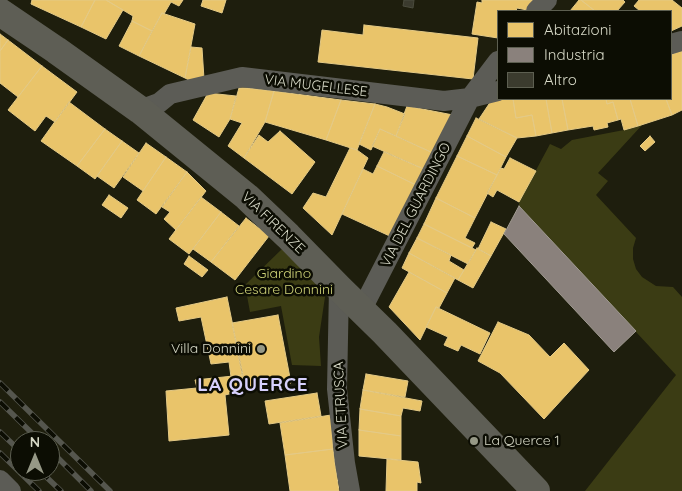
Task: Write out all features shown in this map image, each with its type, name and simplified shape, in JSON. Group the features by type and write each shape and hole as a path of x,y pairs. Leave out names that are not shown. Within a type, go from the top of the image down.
{"main road":[{"name":"VIA FIRENZE","path":"0,12 140,110 247,197 441,391 536,491"}],"street":[{"path":"537,10 547,0"},
{"name":"VIA DEL GUARDINGO","path":"362,311 470,98 497,62"},
{"name":"VIA MUGELLESE","path":"140,110 159,103 170,94 242,77 444,101 470,98 497,91"},
{"name":"VIA ETRUSCA","path":"339,288 338,389 345,462 350,491"},
{"path":"0,480 10,491"}],"green space":[{"path":"643,124 598,173 608,181 596,195 636,238 633,248 633,259 636,269 642,277 656,286 673,287 682,297 682,491 585,491 676,375 519,206 519,202 550,144 561,149 572,140 624,130"},
{"name":"Giardino Cesare Donnini","path":"283,248 308,271 325,297 319,337 321,366 292,365 281,306 250,312 245,285"}],"building: Abitazioni":[{"path":"32,0 95,0 81,27 31,4"},
{"path":"95,0 106,0 123,10 106,39 81,27"},
{"path":"106,0 183,0 179,6 171,2 152,31 132,21 133,16"},
{"path":"203,0 226,0 222,13 201,6"},
{"path":"482,0 534,0 532,10 517,8 516,10 497,10 497,38 472,34 477,2 482,3"},
{"path":"581,0 594,10 571,10"},
{"path":"581,0 623,0 625,2 618,10 594,10"},
{"path":"639,0 672,0 682,8 682,26 672,31 672,10 639,10 634,6"},
{"path":"162,13 195,24 185,78 139,56"},
{"path":"132,21 152,31 139,56 119,46"},
{"path":"364,25 478,38 473,79 318,62 322,30 363,35"},
{"path":"0,34 8,40 0,51"},
{"path":"8,40 42,66 18,97 0,83 0,51"},
{"path":"191,47 202,48 204,79 191,81 185,78"},
{"path":"682,50 682,110 672,115 666,100 672,100 672,55"},
{"path":"42,66 77,92 55,122 46,116 35,131 8,110"},
{"path":"239,88 274,91 265,122 244,158 228,146 242,123 230,119"},
{"path":"274,91 341,100 326,140 265,122"},
{"path":"208,93 236,96 230,119 219,137 193,120"},
{"path":"341,100 375,104 357,150 326,140"},
{"path":"513,100 516,118 532,115 536,136 517,138 479,119 491,101"},
{"path":"513,100 546,100 552,133 536,136 532,115 516,118"},
{"path":"546,100 562,100 568,130 552,133"},
{"path":"562,100 606,100 607,104 613,102 618,120 607,123 608,127 594,130 593,126 568,130"},
{"path":"606,100 630,100 638,126 624,130 621,119 618,120 613,102 607,104"},
{"path":"630,100 666,100 672,115 638,126"},
{"path":"69,102 105,129 77,166 41,141"},
{"path":"375,104 405,114 396,136 380,129 371,150 359,144"},
{"path":"407,106 453,115 433,153 396,136"},
{"path":"476,118 517,138 506,157 467,136"},
{"path":"105,129 122,141 95,179 77,166"},
{"path":"380,129 433,153 426,170 372,146"},
{"path":"280,131 315,162 292,194 244,158 259,135 268,142"},
{"path":"467,136 506,157 497,175 457,156"},
{"path":"650,136 655,142 645,151 640,146"},
{"path":"122,141 139,153 114,188 97,176"},
{"path":"146,143 166,157 143,191 123,177"},
{"path":"350,148 357,150 368,158 332,235 303,208 313,193 326,197"},
{"path":"384,152 426,170 418,186 377,166"},
{"path":"457,156 497,175 475,218 436,198"},
{"path":"166,157 187,172 156,214 137,200"},
{"path":"510,158 536,171 519,202 497,190 493,197 487,193 501,168 504,169"},
{"path":"377,166 418,186 394,238 342,214 363,169 373,174"},
{"path":"187,172 206,191 176,230 164,219 170,212 162,207"},
{"path":"109,195 128,208 121,218 102,205"},
{"path":"201,197 221,212 189,254 169,239"},
{"path":"436,198 475,218 465,238 475,243 472,248 424,224"},
{"path":"221,212 239,226 211,262 193,249"},
{"path":"246,218 269,236 235,280 211,262"},
{"path":"491,222 506,229 491,256 478,249"},
{"path":"424,224 476,250 468,264 417,238"},
{"path":"417,238 451,255 449,261 464,270 458,280 409,253"},
{"path":"477,248 491,256 473,288 458,280"},
{"path":"409,253 455,278 447,293 402,268"},
{"path":"189,256 208,270 202,277 184,264"},
{"path":"409,272 447,293 439,308 436,307 420,340 389,307"},
{"path":"227,297 243,375 231,377 229,362 211,364 201,317 179,321 176,308"},
{"path":"436,307 490,333 480,354 461,345 458,351 444,345 448,337 426,327"},
{"name":"Villa Donnini","path":"278,315 291,383 245,390 232,323"},
{"path":"498,322 529,335 550,357 564,343 589,370 544,419 500,373 478,361"},
{"path":"366,374 408,381 405,397 363,390"},
{"path":"243,375 245,390 225,395 229,435 169,441 166,391 197,388 195,380"},
{"path":"363,390 422,401 420,411 403,408 401,416 360,409"},
{"path":"317,393 321,416 269,424 265,401"},
{"path":"360,409 401,416 401,436 359,430"},
{"path":"331,415 333,449 285,455 280,423"},
{"path":"359,430 401,436 401,460 359,456"},
{"path":"333,449 339,491 290,491 285,455"},
{"path":"387,459 418,462 421,483 417,482 417,491 386,491"}],"building: Industria":[{"path":"519,206 636,331 614,352 504,234"}],"building: Altro":[{"path":"404,0 414,0 413,8 403,6"}],"railway":[{"path":"0,383 110,491"},
{"path":"0,402 30,431"},
{"path":"0,432 10,442"},
{"path":"0,453 39,491"},
{"path":"60,460 91,491"},
{"path":"50,481 61,491"}],"place":[{"name":"Villa Donnini","path":"261,349"},
{"name":"La Querce 1","path":"474,441"}],"district":[{"name":"LA QUERCE","path":"253,385"}]}
